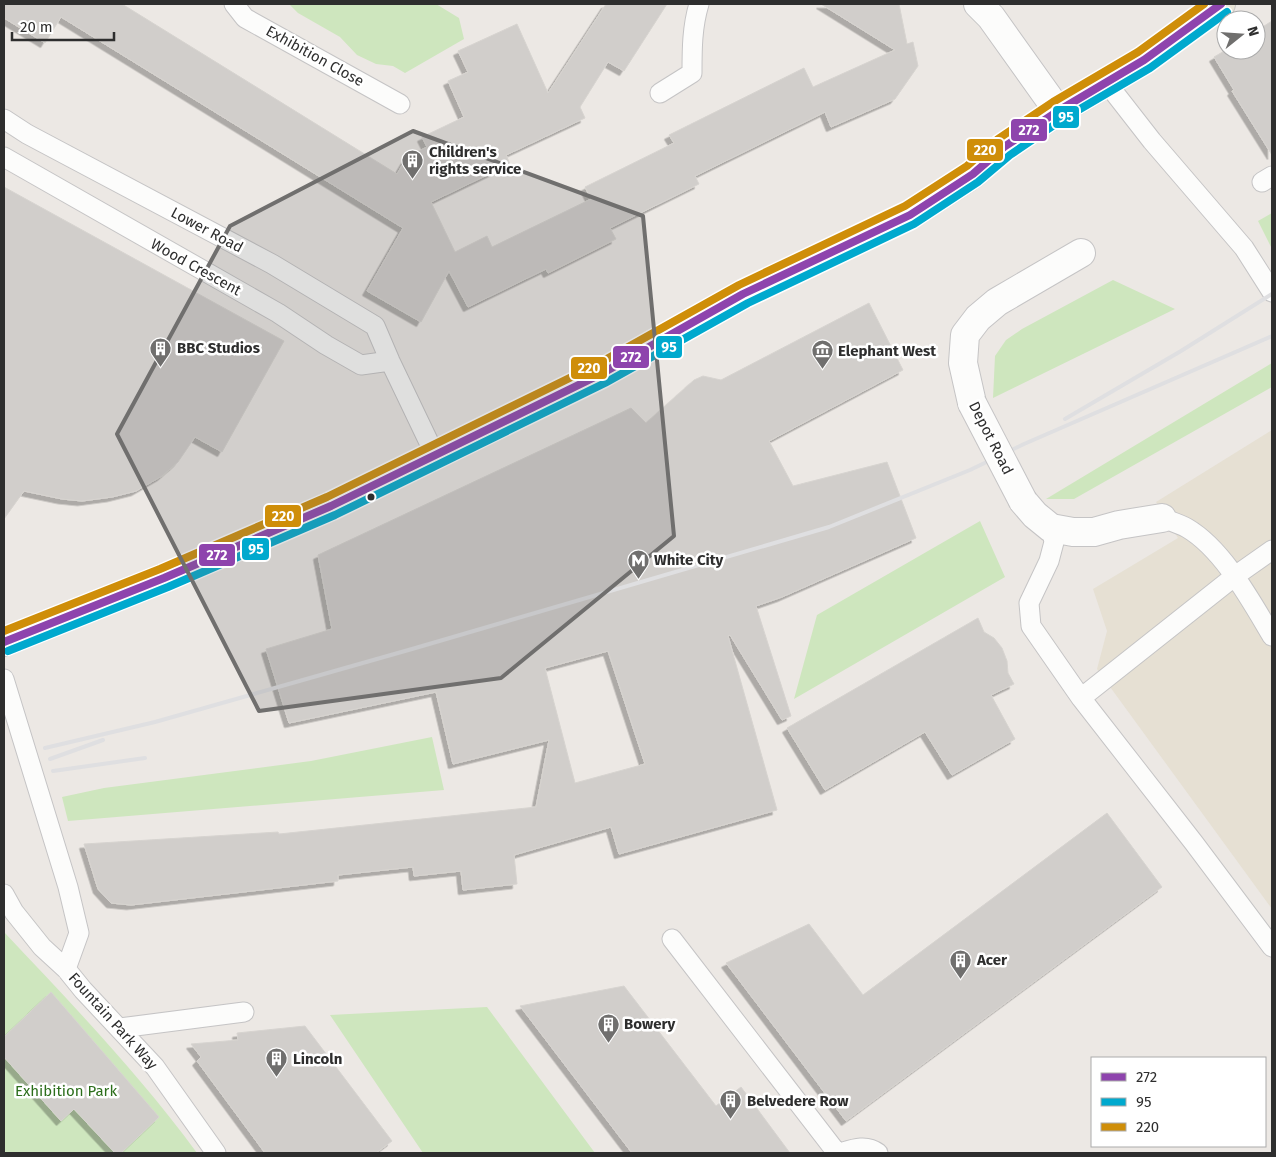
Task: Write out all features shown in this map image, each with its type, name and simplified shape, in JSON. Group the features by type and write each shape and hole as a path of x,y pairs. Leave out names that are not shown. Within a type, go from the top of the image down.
{"main road":[{"path":"4,642 164,578 331,506 601,374 743,294 910,216 973,174 1004,147 1058,111 1144,60 1190,25 1222,4"}],"street":[{"path":"978,4 991,17 1058,111"},
{"name":"Depot Road","path":"1051,528 1035,515 1023,501 972,403 963,363 965,335 978,318 997,302 1082,253"},
{"path":"1051,528 1073,532 1094,532 1119,525 1162,518"}],"lane":[{"name":"Exhibition Close","path":"234,4 245,18 400,104"},
{"path":"660,93 692,73 692,44 695,16 699,4"},
{"path":"1106,82 1152,141 1244,248 1272,292"},
{"name":"Lower Road","path":"4,119 27,134 272,264 376,326 390,362 435,455"},
{"name":"Wood Crescent","path":"4,158 278,313 326,345 361,365 390,362"},
{"path":"1162,518 1188,528 1215,551 1234,576 1272,636"},
{"path":"1051,528 1054,542 1049,560 1029,603 1031,626 1081,698 1272,947"},
{"path":"1081,698 1234,576 1272,550"},
{"path":"4,680 68,887 78,933 66,969"},
{"name":"Fountain Park Way","path":"4,894 14,912 42,948 66,969 83,990 155,1067 216,1153"},
{"path":"672,939 838,1153 857,1148 872,1148 878,1153"},
{"path":"120,1028 244,1012"}],"highlighted area":[{"path":"413,131 643,216 674,536 501,678 259,711 117,434 230,226"}],"shaded area":[{"path":"1272,430 1272,909 1097,669 1107,631 1093,589 1178,538 1156,502"}],"green space":[{"path":"289,4 436,4 459,18 464,39 405,73 393,66 376,64 357,55 340,37 298,13"},
{"path":"1272,213 1272,246 1271,247 1258,221"},
{"path":"1113,280 1175,309 993,398 995,356 1006,340 1022,329"},
{"path":"1272,363 1272,387 1074,499 1046,499"},
{"path":"980,521 1005,577 794,699 817,615"},
{"path":"432,737 444,790 68,821 62,797 104,788 311,761"},
{"name":"Exhibition Park","path":"4,932 128,1067 197,1153 4,1153"},
{"path":"487,1007 595,1153 423,1153 330,1015"}],"building":[{"path":"4,4 122,4 397,174 407,157 427,147 422,137 464,117 448,81 468,72 458,51 517,24 548,93 606,4 667,4 624,71 608,62 580,107 585,118 506,155 510,164 431,202 455,252 487,236 492,247 591,199 585,187 674,143 669,135 804,68 813,87 895,50 821,4 899,4 907,44 913,42 918,66 895,99 831,127 825,112 695,176 699,184 610,228 616,239 548,273 546,269 468,307 449,271 421,322 367,291 403,228 61,17 45,43 4,18"},
{"path":"1272,21 1272,155 1232,91 1234,90 1214,57 1216,56 1216,60 1266,60 1266,25"},
{"name":"BBC Studios","path":"4,187 284,341 222,452 195,437 178,462 162,476 136,491 112,497 82,501 24,491 4,519"},
{"path":"869,303 903,370 769,441 793,486 887,462 916,538 782,597 756,606 791,716 782,720 730,635 728,636 777,810 619,854 611,827 514,855 517,884 463,890 461,871 414,876 413,867 338,875 338,881 131,905 111,903 98,889 84,844 278,832 279,834 536,807 549,740 453,764 436,692 289,723 266,649 332,629 318,555 631,408 646,423 694,380 703,376 721,380","holes":["608,651 645,764 575,783 545,668"]},
{"path":"978,618 984,632 994,638 1002,648 1007,661 1008,673 1014,684 991,695 1015,739 952,775 925,732 825,790 787,728"},
{"name":"Acer","path":"1107,813 1162,887 846,1121 726,963 809,924 863,995"},
{"name":"Bowery","path":"624,986 716,1106 741,1087 790,1153 632,1153 520,1006"},
{"path":"51,992 159,1117 121,1153 115,1153 74,1109 61,1121 4,1057 4,1037"},
{"name":"Lincoln","path":"305,1026 392,1141 376,1153 265,1153 197,1061 201,1057 191,1044 238,1040 237,1033"}],"railway":[{"path":"1065,419 1181,351 1272,294"},
{"path":"45,748 155,722 829,527 970,470 1024,444 1272,336"},
{"path":"50,759 103,740"},
{"path":"53,771 145,758"}],"transit line":[{"name":"220","path":"4,631 160,569 327,497 596,365 739,285 905,206 967,166 998,139 1053,102 1138,52 1204,4"},
{"name":"272","path":"4,642 164,578 331,506 601,374 743,294 910,215 973,174 1004,147 1058,111 1144,60 1221,4"},
{"name":"95","path":"8,651 168,587 335,515 605,383 748,303 914,224 978,182 1010,155 1063,119 1150,68 1216,20"}],"place":[{"name":"Children's rights service","path":"413,180"},
{"name":"BBC Studios","path":"161,367"},
{"name":"Elephant West","path":"822,370"},
{"name":"White City","path":"638,579"},
{"name":"Acer","path":"961,979"},
{"name":"Bowery","path":"608,1043"},
{"name":"Lincoln","path":"277,1078"},
{"name":"Belvedere Row","path":"731,1120"}]}
